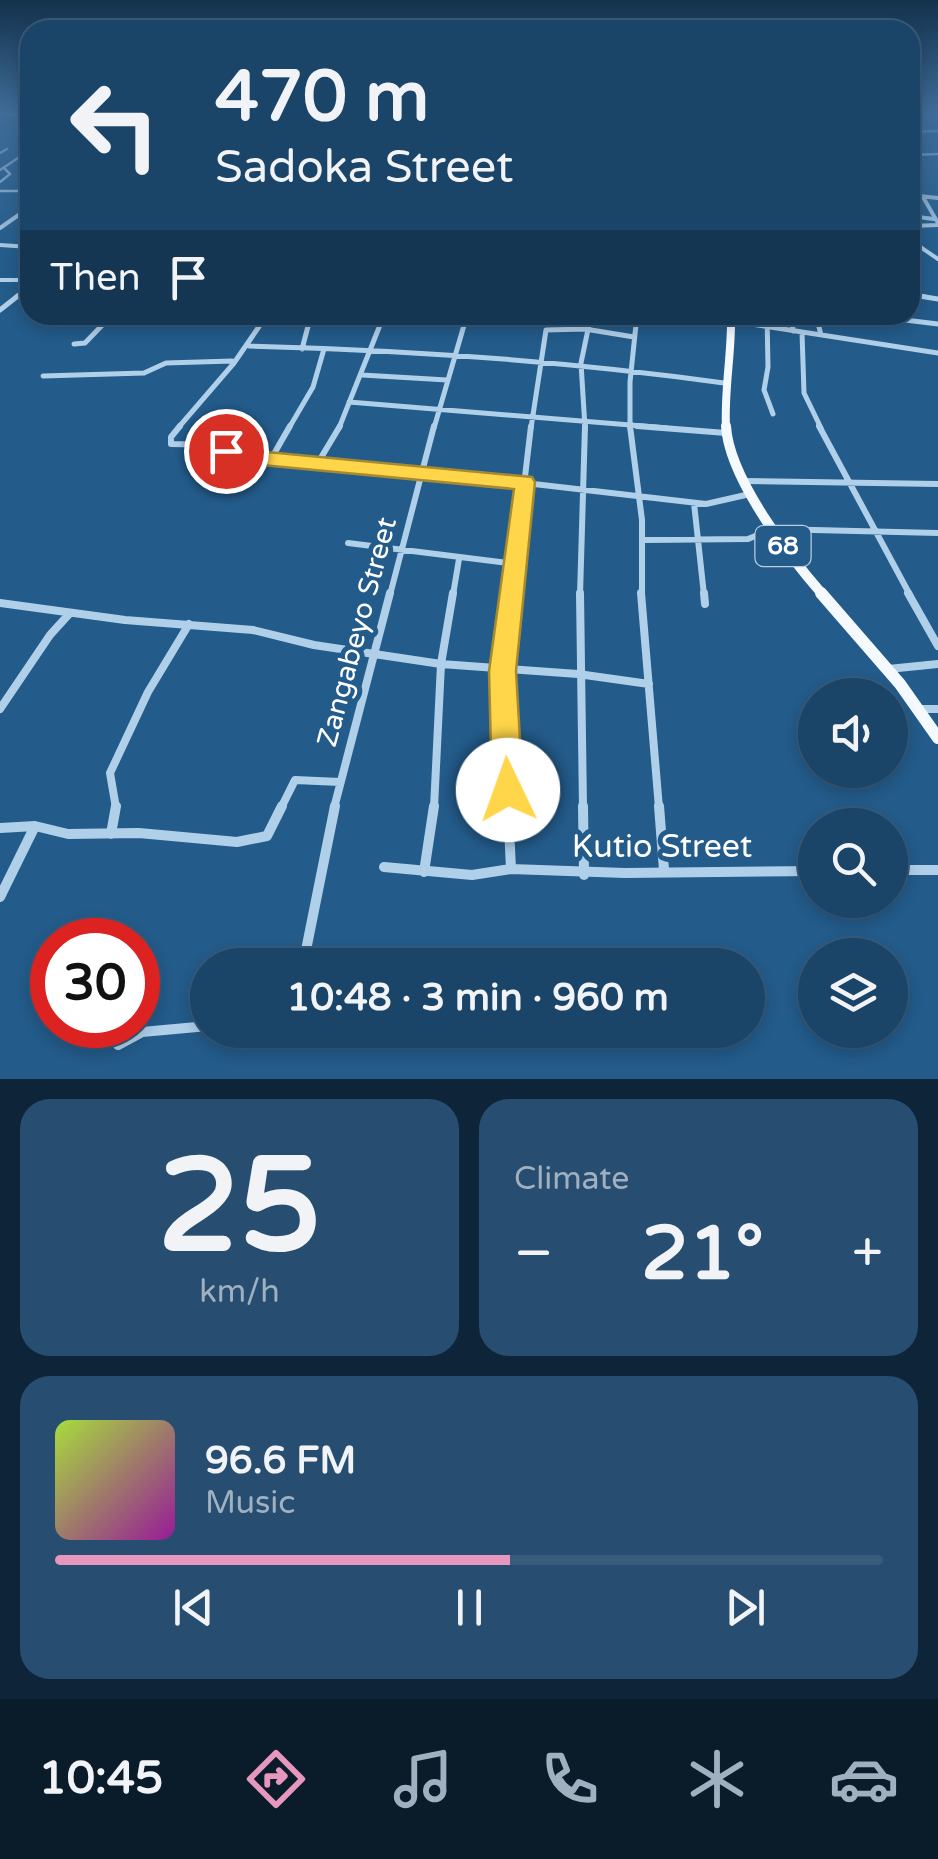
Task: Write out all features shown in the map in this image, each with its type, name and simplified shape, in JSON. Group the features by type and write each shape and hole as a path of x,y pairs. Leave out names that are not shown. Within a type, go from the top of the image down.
{"main road":[{"name":"68","path":"732,325 724,383 726,433 750,494 816,589 887,669 938,738"}],"street":[{"path":"0,182 10,174 2,170"},
{"path":"920,196 938,198"},
{"path":"924,196 937,222"},
{"path":"0,310 20,292"},
{"path":"74,344 85,343 102,325"},
{"path":"261,325 248,346 171,437 170,444 220,444 230,455 525,482 694,503 718,503 750,494"},
{"path":"302,349 308,325"},
{"path":"318,462 333,443 380,325"},
{"name":"Zangabeyo Street","path":"307,948 322,854 340,782 463,325"},
{"path":"512,870 502,671 546,330 562,325 634,337"},
{"path":"584,875 578,674 584,489 581,364 587,325"},
{"path":"636,325 629,369 630,425 644,540 640,564 664,870"},
{"path":"760,325 938,353"},
{"path":"793,325 793,331"},
{"path":"818,325 820,335"},
{"path":"768,327 764,390 773,414"},
{"path":"802,332 804,393 846,482 938,646"},
{"path":"248,346 370,349 581,364 724,383"},
{"path":"271,459 310,392 324,348"},
{"path":"42,376 144,374 166,362 233,361"},
{"path":"360,375 447,380"},
{"path":"349,402 726,433"},
{"path":"744,480 938,484"},
{"path":"694,503 705,604"},
{"path":"644,540 748,539 772,530 938,534"},
{"path":"348,544 516,564"},
{"path":"424,872 436,792 434,758 441,664 459,559"},
{"path":"0,603 254,630 314,645 441,664 578,674 649,684"},
{"path":"0,709 25,678 54,626 71,612"},
{"path":"111,834 116,808 110,773 148,692 189,624"},
{"path":"887,669 938,664"},
{"path":"917,709 938,709"},
{"path":"0,828 35,826 68,834 237,842 260,838 273,827 274,816 295,780 340,782"},
{"path":"0,897 3,884 35,826"},
{"name":"Kutio Street","path":"384,867 472,876 512,870 584,875 664,870 798,871"},
{"path":"908,870 938,870"},
{"path":"160,1030 190,1028"}],"route":[{"path":"226,451 230,455 525,482 502,671 508,790"}]}
